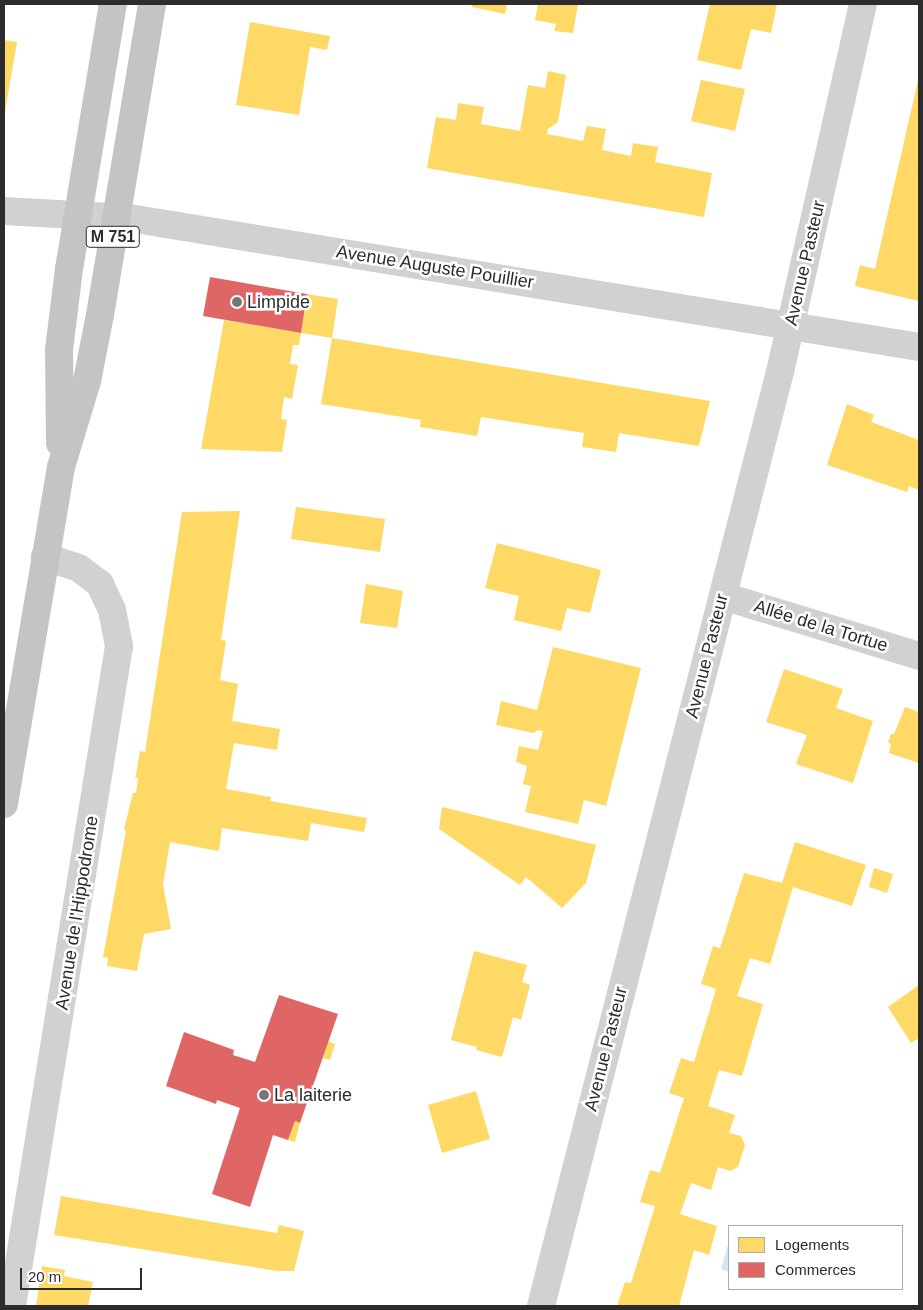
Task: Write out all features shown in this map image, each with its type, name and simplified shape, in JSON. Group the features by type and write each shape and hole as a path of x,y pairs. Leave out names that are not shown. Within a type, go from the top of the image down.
{"main road":[{"name":"M 751","path":"61,467 59,350 78,214 113,4"},
{"name":"M 751","path":"4,804 44,557 61,467 87,381 117,217 152,4"}],"street":[{"name":"Avenue Pasteur","path":"541,1306 723,596 790,324 863,4"},
{"name":"Avenue Auguste Pouillier","path":"4,211 117,217 790,324 919,347"},
{"name":"Avenue de l'Hippodrome","path":"12,1306 119,646 112,610 100,584 79,568 44,557"},
{"name":"Allée de la Tortue","path":"723,596 919,656"}],"water":[{"path":"728,1244 728,1272 721,1269"}],"building: Logements":[{"path":"472,4 507,4 505,14 472,7"},
{"path":"538,4 578,4 573,33 554,31 556,24 535,20"},
{"path":"710,4 777,4 771,33 751,29 741,70 697,60"},
{"path":"250,22 330,36 327,50 310,47 299,115 236,105"},
{"path":"4,40 17,42 5,112 4,111"},
{"path":"548,71 566,75 558,122 548,129 547,134 583,141 587,126 606,129 602,150 631,156 633,143 658,147 655,162 712,173 704,217 427,168 436,117 456,120 458,103 484,107 481,124 520,131 528,85 545,88"},
{"path":"919,76 919,301 855,286 860,265 875,269"},
{"path":"701,80 745,89 735,131 691,121"},
{"path":"307,294 338,299 332,338 301,333"},
{"path":"224,320 301,333 299,345 293,345 290,364 298,365 292,399 284,397 281,419 287,420 282,452 201,449"},
{"path":"332,338 710,401 699,446 619,433 616,452 582,447 584,433 481,417 477,436 420,427 421,420 321,404"},
{"path":"847,404 874,415 871,422 919,440 919,490 909,486 907,492 827,465"},
{"path":"296,507 385,519 380,552 291,539"},
{"path":"240,511 221,640 226,641 220,680 238,684 232,721 280,729 277,750 234,743 226,789 271,797 270,801 367,818 364,832 311,823 308,841 222,828 219,851 170,842 163,884 171,929 144,934 137,971 107,966 108,958 103,957 126,831 124,829 133,793 136,793 138,778 135,777 140,751 145,752 182,512"},
{"path":"497,543 601,570 590,613 567,608 561,631 514,620 519,596 485,588"},
{"path":"366,584 403,591 397,628 360,623"},
{"path":"553,647 641,668 606,806 584,800 578,824 525,812 531,786 523,784 527,766 516,762 519,746 538,750 543,731 538,730 533,733 496,725 501,701 537,710"},
{"path":"784,669 843,689 836,708 873,721 853,783 796,764 807,735 766,722"},
{"path":"905,707 919,712 919,763 889,753 891,744 888,742 891,734 894,734"},
{"path":"442,807 596,845 586,883 562,908 526,877 520,885 439,829"},
{"path":"795,842 866,865 852,906 793,887 770,964 750,958 737,996 763,1004 742,1076 719,1070 708,1106 735,1115 729,1133 741,1136 745,1145 738,1167 730,1171 718,1167 711,1190 691,1183 680,1214 717,1226 709,1255 694,1250 679,1306 617,1306 625,1282 631,1283 655,1206 640,1202 650,1170 660,1173 684,1098 669,1093 681,1058 694,1062 716,989 701,984 713,946 720,948 744,873 782,883"},
{"path":"874,868 893,874 887,893 869,887"},
{"path":"474,951 527,965 522,982 530,985 521,1020 513,1017 502,1057 476,1050 477,1047 451,1040"},
{"path":"919,985 919,1038 911,1043 888,1007"},
{"path":"328,1041 335,1044 330,1060 323,1058"},
{"path":"476,1091 490,1139 442,1153 428,1105"},
{"path":"295,1121 300,1123 295,1142 288,1140"},
{"path":"61,1196 277,1233 279,1225 304,1231 294,1271 277,1271 54,1235"},
{"path":"42,1266 65,1270 64,1276 93,1282 88,1306 36,1306"}],"building: Commerces":[{"path":"210,277 307,294 301,333 203,316"},
{"path":"279,995 338,1014 300,1123 295,1121 288,1140 273,1135 250,1207 212,1194 240,1108 217,1100 216,1104 166,1086 184,1032 234,1050 233,1055 255,1062"}],"place":[{"name":"Limpide","path":"237,302"},
{"name":"La laiterie","path":"264,1095"}]}
